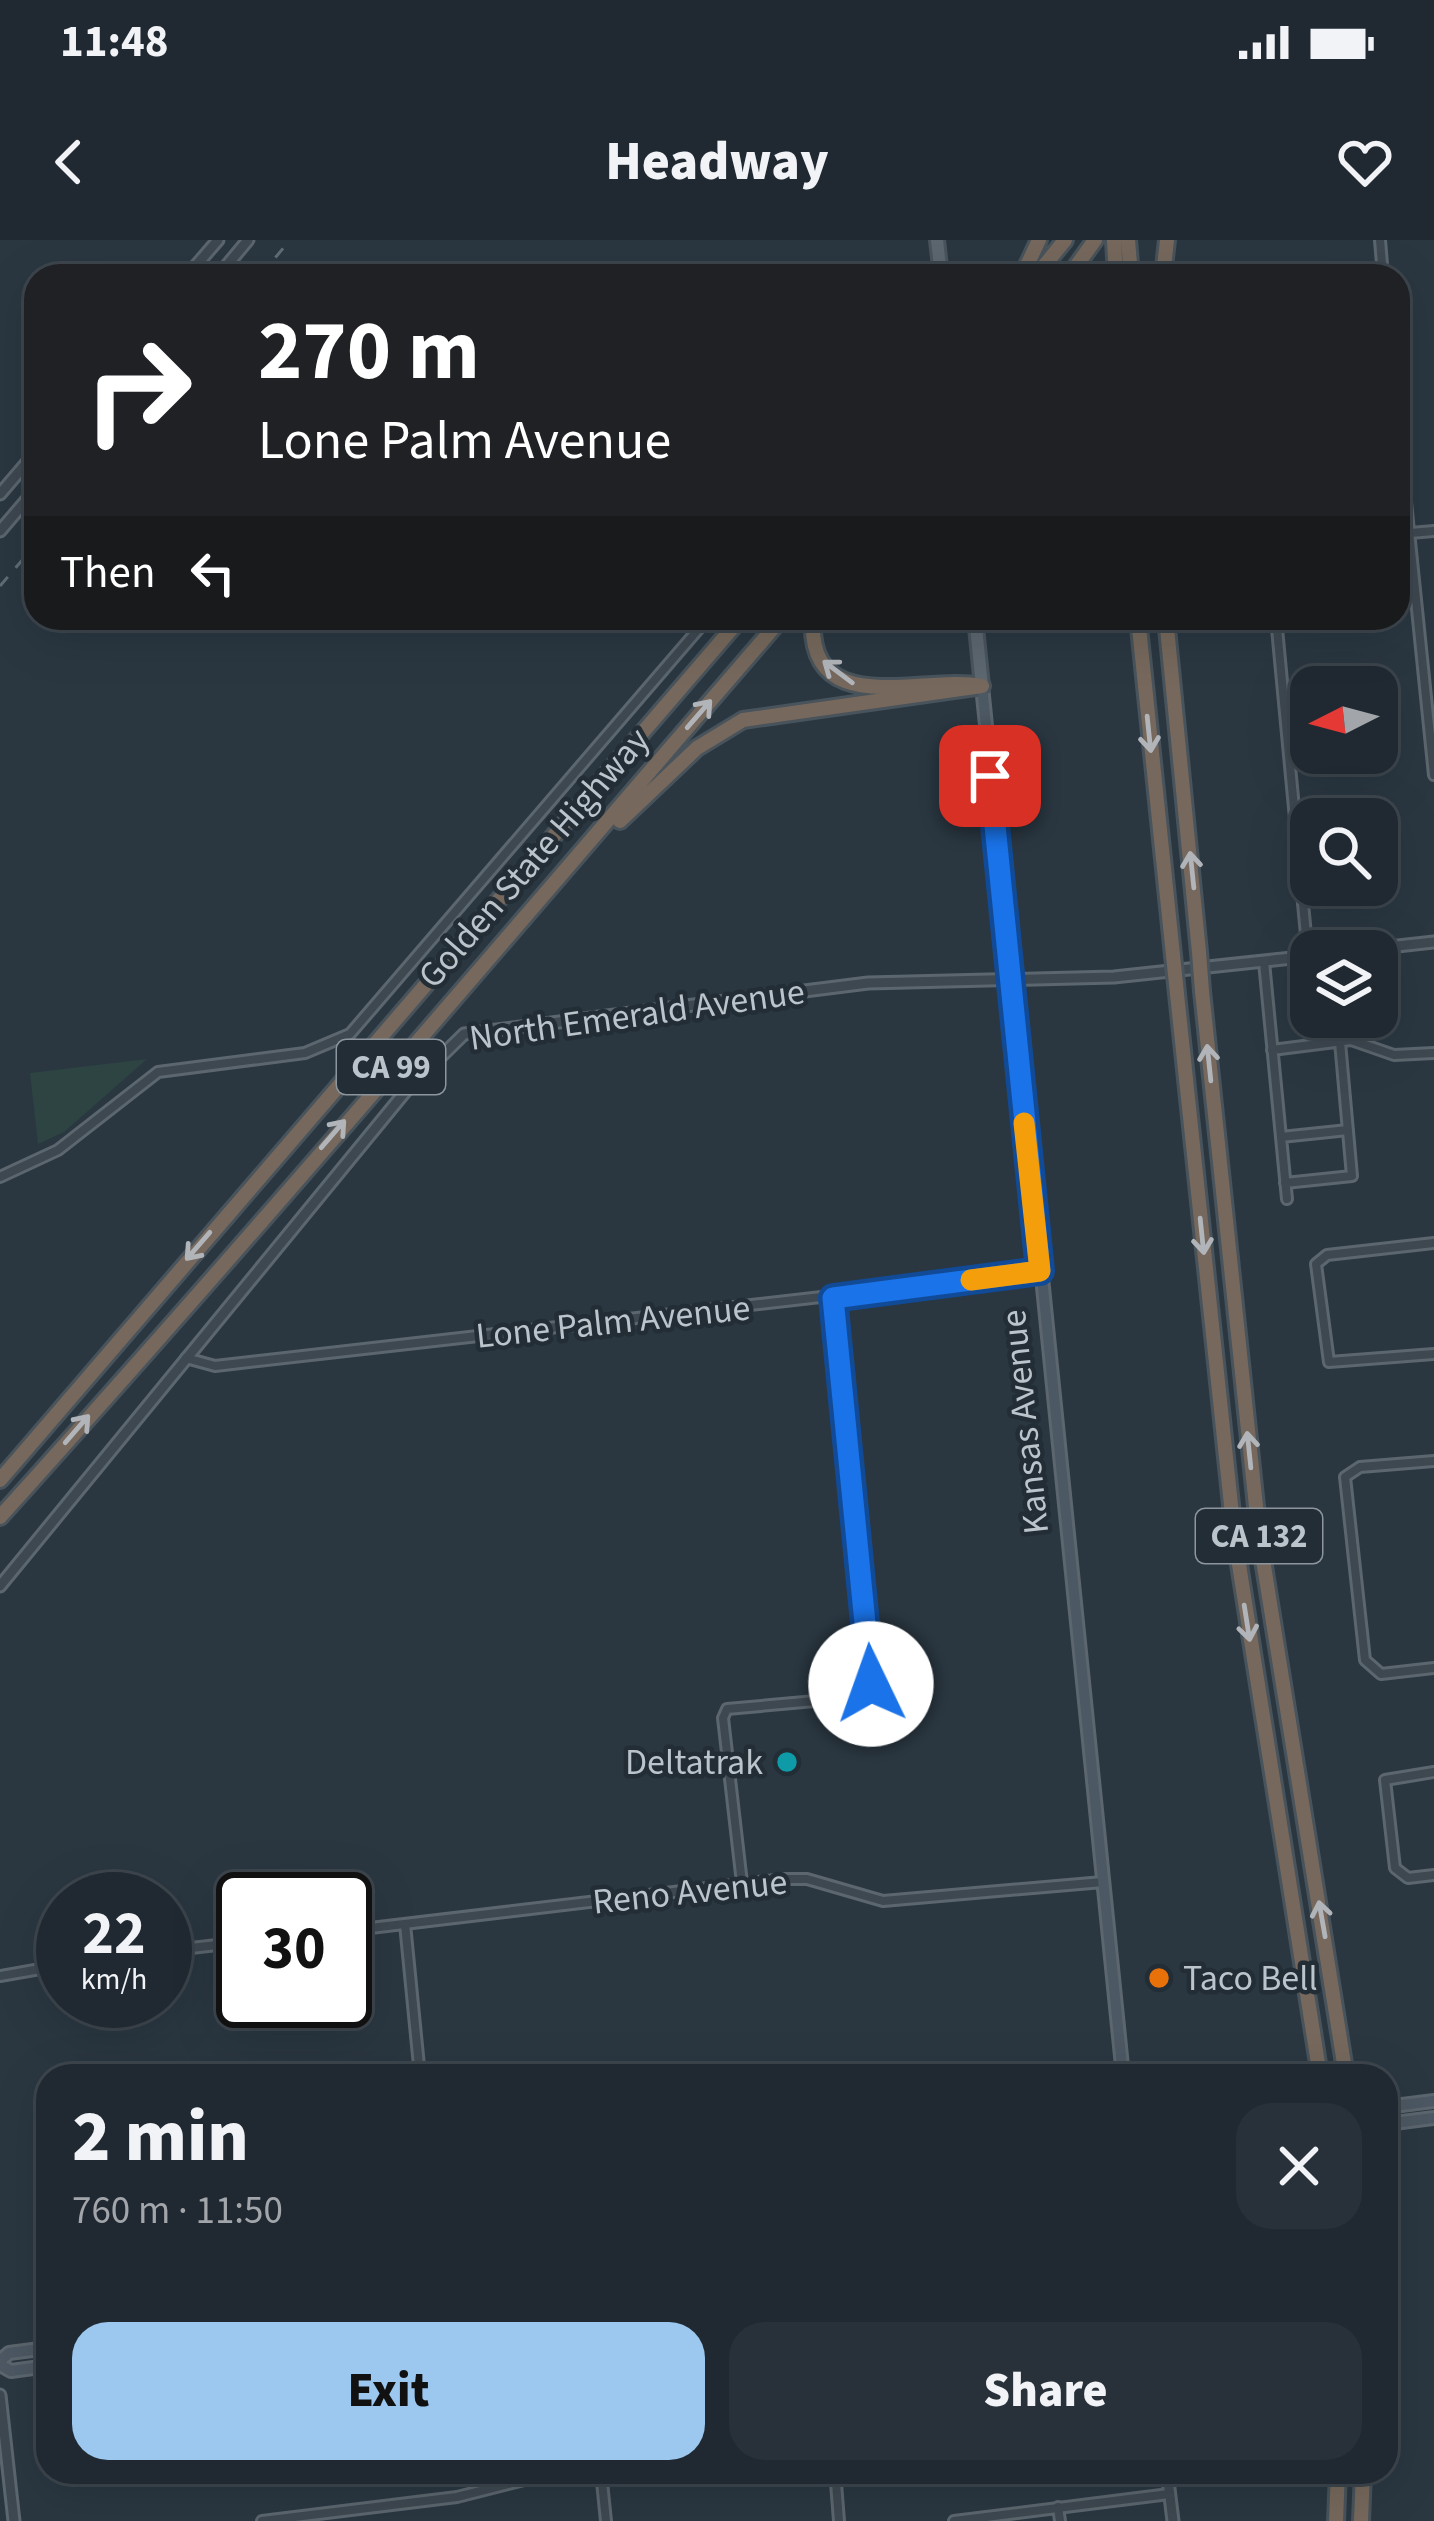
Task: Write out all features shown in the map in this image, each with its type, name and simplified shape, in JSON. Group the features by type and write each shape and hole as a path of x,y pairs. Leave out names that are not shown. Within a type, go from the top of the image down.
{"highway":[{"path":"1046,264 1065,240"},
{"name":"Golden State Highway","path":"0,1480 732,630"},
{"name":"Golden State Highway","path":"0,1516 416,1037 577,861 772,630"},
{"path":"814,630 816,650 844,682 879,688 982,686"},
{"name":"CA 132","path":"1139,630 1236,1552 1318,2064"},
{"name":"CA 132","path":"1172,630 1202,991 1257,1514 1344,2064"},
{"path":"577,861 726,727 760,715 982,686"},
{"path":"1336,2521 1338,2484"},
{"path":"1361,2521 1363,2484"}],"main road":[{"name":"Kansas Avenue","path":"976,630 1122,2064"},
{"path":"1398,2106 1434,2101"},
{"path":"1398,2122 1434,2118"},
{"path":"36,2350 9,2353 0,2363 11,2371 36,2368"}],"street":[{"path":"197,264 218,240"},
{"path":"225,264 245,240"},
{"path":"0,494 24,466"},
{"path":"0,531 24,503"},
{"path":"1410,582 1434,775"},
{"path":"0,1177 58,1150 158,1072 305,1053 350,1034 698,630"},
{"path":"1277,630 1306,930"},
{"path":"1398,946 1434,942"},
{"name":"North Emerald Avenue","path":"0,1586 430,1063 464,1034 868,983 1114,977 1290,959"},
{"path":"1264,962 1287,1198"},
{"path":"1285,1183 1352,1176 1340,1042"},
{"path":"1272,1050 1359,1042 1394,1055 1434,1053"},
{"path":"1281,1137 1348,1130"},
{"path":"1434,1243 1327,1255 1316,1264 1330,1362 1434,1354"},
{"name":"Lone Palm Avenue","path":"186,1358 214,1366 1040,1271"},
{"path":"742,1883 723,1718 727,1709 860,1697 871,1684 833,1298"},
{"path":"1434,1461 1360,1467 1345,1478 1365,1660 1381,1674 1434,1668"},
{"path":"1434,1772 1385,1780 1395,1868 1408,1878 1434,1875"},
{"name":"Reno Avenue","path":"372,1928 742,1883 807,1880 883,1901 1103,1882"},
{"path":"405,1924 419,2064"},
{"path":"0,1976 36,1970"},
{"path":"0,2396 14,2521"},
{"path":"262,2521 457,2497 508,2484"},
{"path":"602,2484 606,2521"},
{"path":"836,2484 839,2521"},
{"path":"1168,2484 1173,2521"},
{"path":"954,2521 1169,2494"},
{"path":"1058,2507 1060,2521"}],"green space":[{"path":"147,1059 64,1132 38,1144 30,1073"}],"railway":[{"path":"270,264 290,240"},
{"path":"0,586 24,558"}],"slow traffic":[{"path":"971,1280 1040,1271 1024,1123"}],"place":[{"name":"Deltatrak","path":"787,1762"},
{"name":"Taco Bell","path":"1159,1978"}],"route":[{"path":"871,1684 833,1298 1040,1271 990,776"}]}
